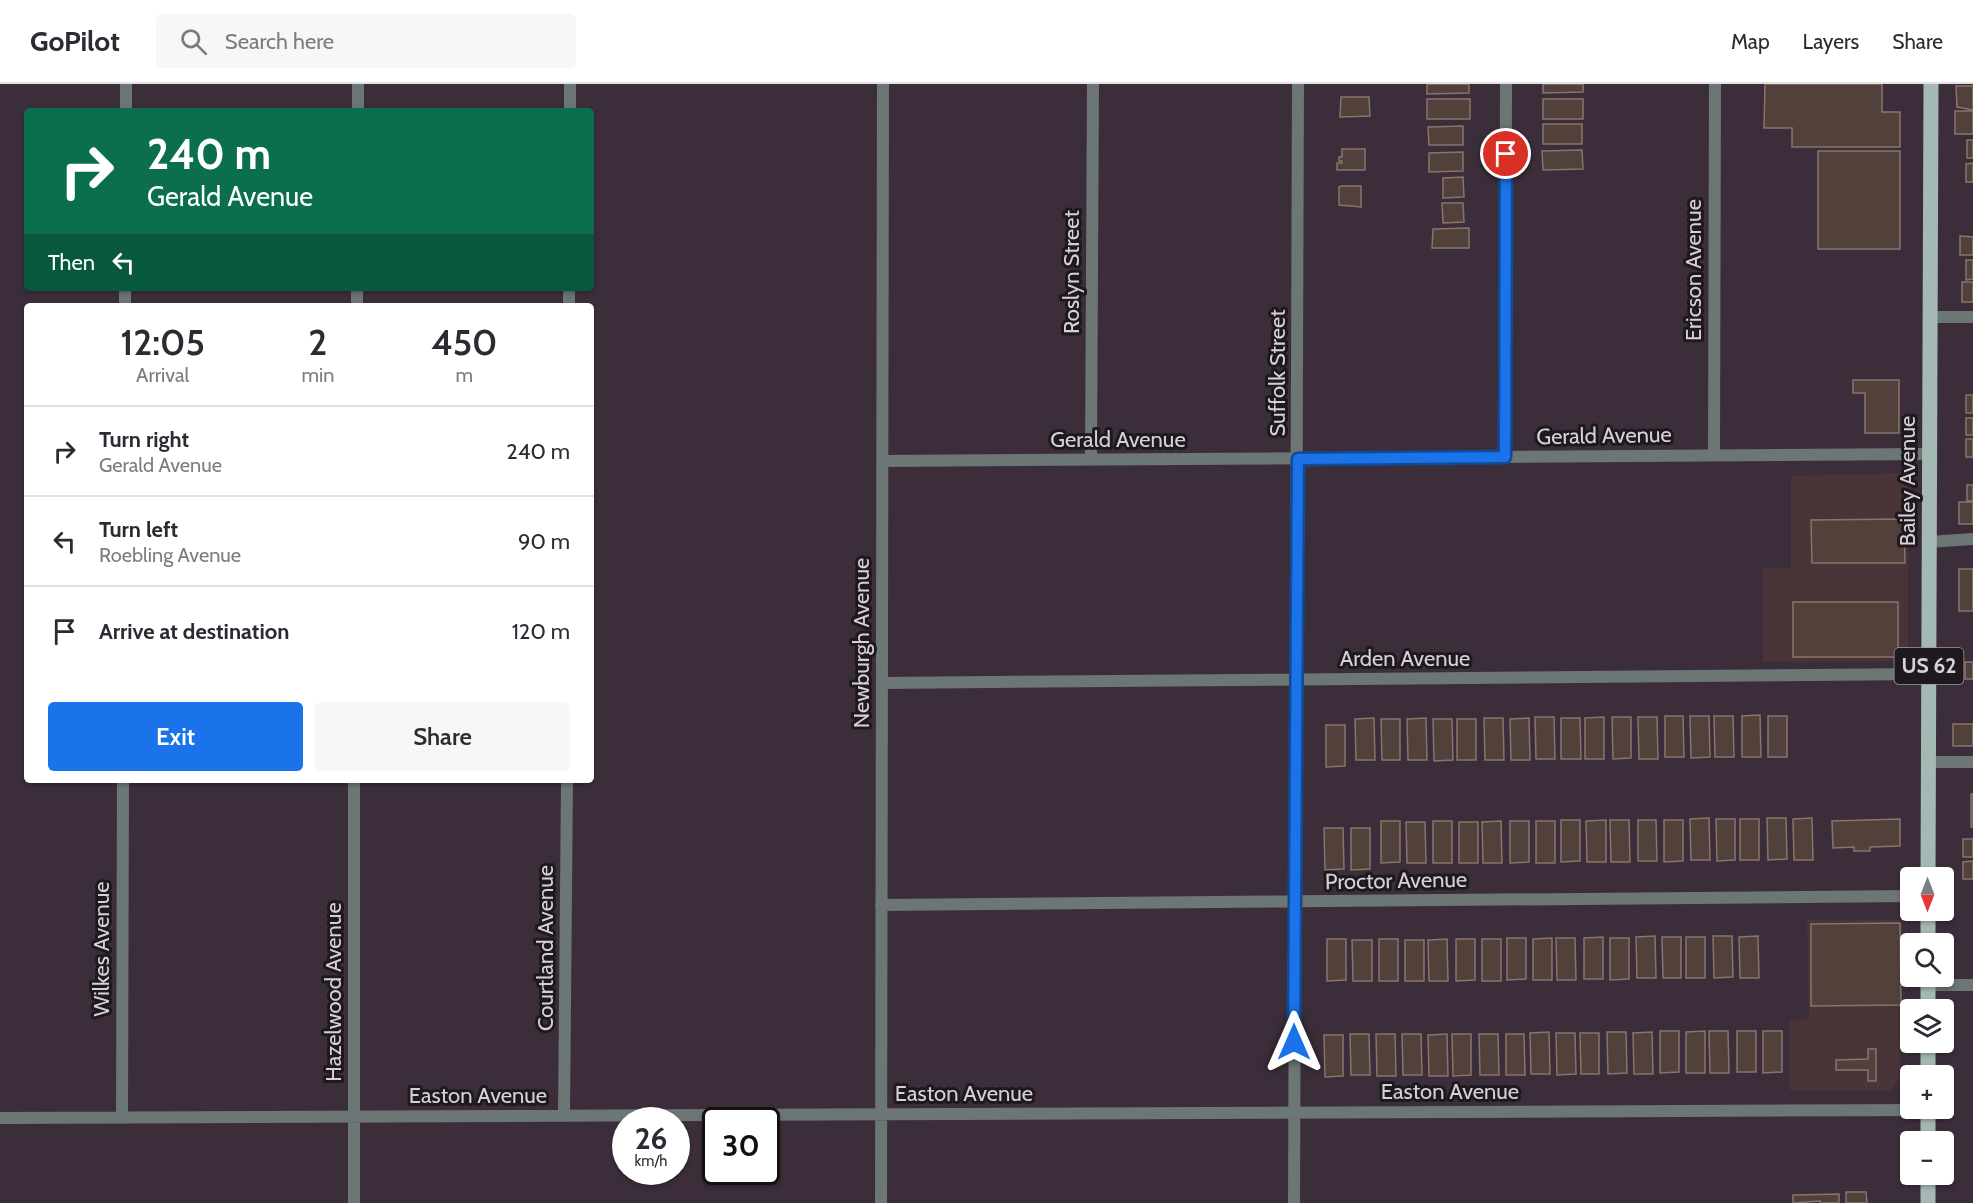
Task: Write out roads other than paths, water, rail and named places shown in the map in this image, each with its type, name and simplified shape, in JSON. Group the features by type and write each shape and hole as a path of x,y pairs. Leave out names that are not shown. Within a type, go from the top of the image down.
{"main road":[{"name":"Bailey Avenue","path":"1928,867 1931,84"},
{"path":"1928,1185 1928,1203"}],"street":[{"path":"126,84 126,108"},
{"path":"358,84 358,108"},
{"path":"570,84 570,108"},
{"name":"Newburgh Avenue","path":"880,1203 884,84"},
{"name":"Roslyn Street","path":"1091,460 1094,84"},
{"name":"Suffolk Street","path":"1294,1203 1298,84"},
{"path":"1505,457 1506,84"},
{"name":"Ericson Avenue","path":"1714,456 1715,84"},
{"path":"1930,317 1973,317"},
{"name":"Gerald Avenue","path":"884,461 1929,454"},
{"path":"1929,542 1973,539"},
{"name":"Arden Avenue","path":"882,683 1929,674"},
{"path":"1929,762 1973,762"},
{"name":"Wilkes Avenue","path":"122,1118 123,783"},
{"name":"Hazelwood Avenue","path":"354,783 354,1203"},
{"name":"Courtland Avenue","path":"564,1116 567,783"},
{"name":"Proctor Avenue","path":"882,905 1900,896"},
{"path":"1954,983 1973,985"},
{"name":"Easton Avenue","path":"0,1118 1900,1109"}]}
